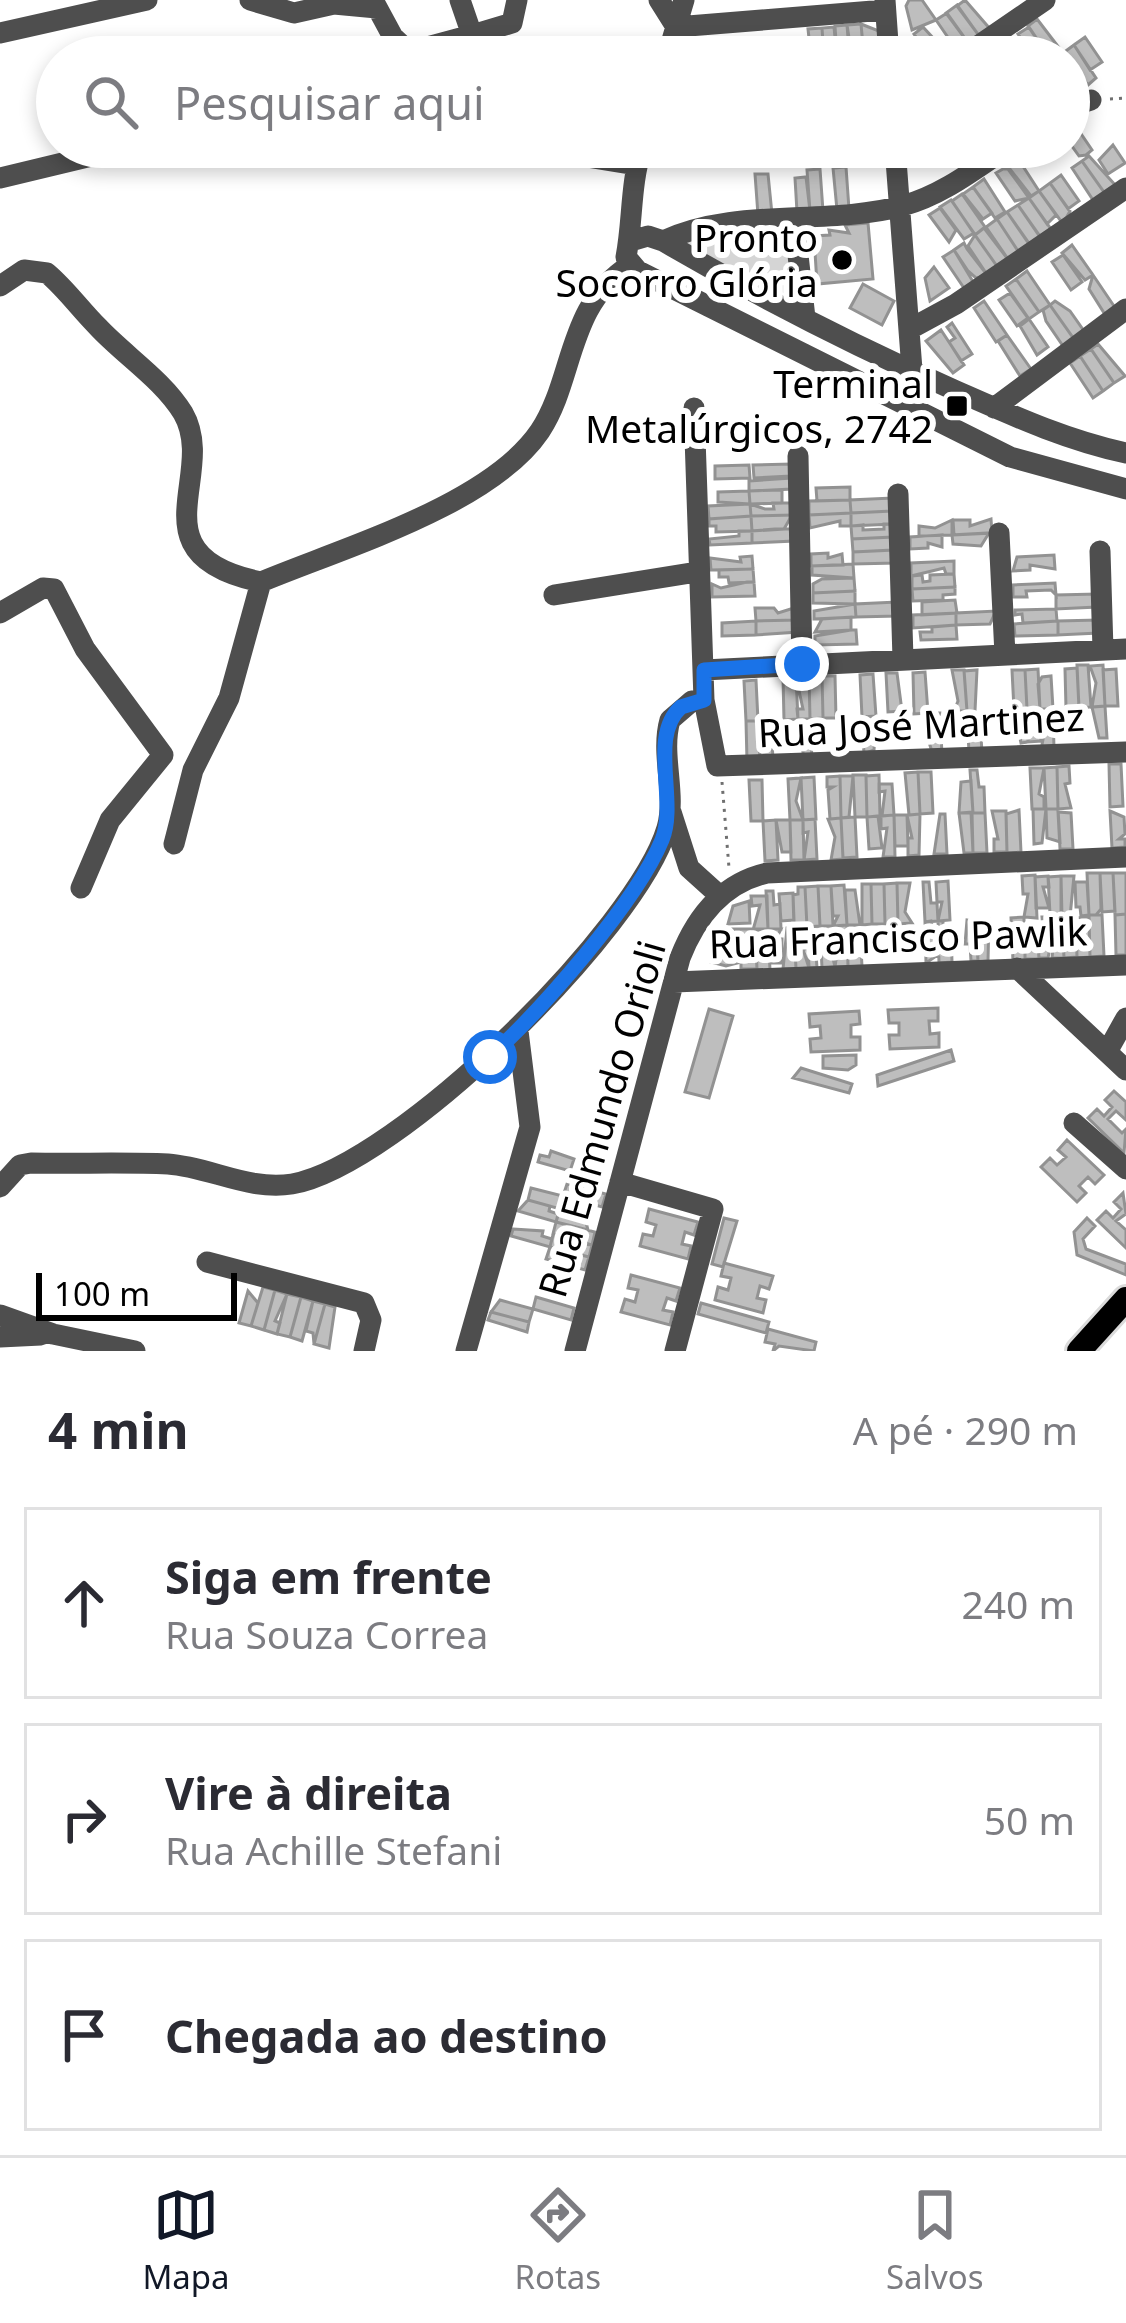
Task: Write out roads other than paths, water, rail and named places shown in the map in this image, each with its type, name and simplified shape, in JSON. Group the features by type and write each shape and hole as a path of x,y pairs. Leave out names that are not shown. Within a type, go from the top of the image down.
{"main road":[{"path":"1079,1351 1126,1299"}],"street":[{"path":"250,0 294,13 334,4 375,4 398,36"},
{"path":"460,0 472,36"},
{"path":"490,36 512,22 517,0"},
{"path":"659,0 676,27"},
{"path":"674,36 684,0"},
{"path":"993,36 1046,0"},
{"path":"0,33 138,1"},
{"path":"676,27 885,5 887,36"},
{"path":"0,178 42,168"},
{"path":"0,286 24,270 47,273 174,401 191,442 184,506 189,536 220,566 261,582 469,491 518,456 541,430 566,358 595,301 630,265 627,214 637,168"},
{"path":"897,168 915,409"},
{"path":"663,241 697,230 899,207 945,189 976,168"},
{"path":"910,329 956,304 1126,188"},
{"path":"794,220 805,318"},
{"path":"631,241 648,236 663,241 914,372 1067,437 1126,453"},
{"path":"630,265 915,409 1058,475 1126,489"},
{"path":"994,408 1126,309"},
{"path":"0,1187 20,1165 31,1162 169,1164 268,1186 311,1179 416,1118 518,1031 660,846 670,809 670,720 681,707 704,700 694,408"},
{"path":"1058,475 1067,437"},
{"path":"798,456 802,664"},
{"path":"898,494 903,659"},
{"path":"999,533 1005,656"},
{"path":"704,670 1114,649 1100,551"},
{"path":"554,595 697,572"},
{"path":"174,844 193,770 229,698 261,582"},
{"path":"0,613 43,588 54,589 85,649 163,755 110,820 81,888"},
{"name":"Rua José Martinez","path":"704,700 712,758 720,769 1126,752"},
{"path":"670,809 689,868 724,892 767,873 1126,857"},
{"name":"Rua Edmundo Orioli","path":"575,1351 688,938 724,892"},
{"name":"Rua Francisco Pawlik","path":"674,982 1126,965"},
{"path":"1017,968 1126,1070"},
{"path":"1106,1052 1126,1018"},
{"path":"466,1351 530,1120 519,1075 518,1031"},
{"path":"1074,1123 1126,1169"},
{"path":"620,1181 710,1206 715,1214 675,1351"},
{"path":"207,1262 364,1303 371,1321 364,1351"},
{"path":"0,1315 53,1334 135,1351"},
{"path":"0,1337 53,1334"}],"place":[{"name":"Pronto Socorro Glória","path":"842,260"},
{"name":"Terminal Metalúrgicos, 2742","path":"957,406"}]}
